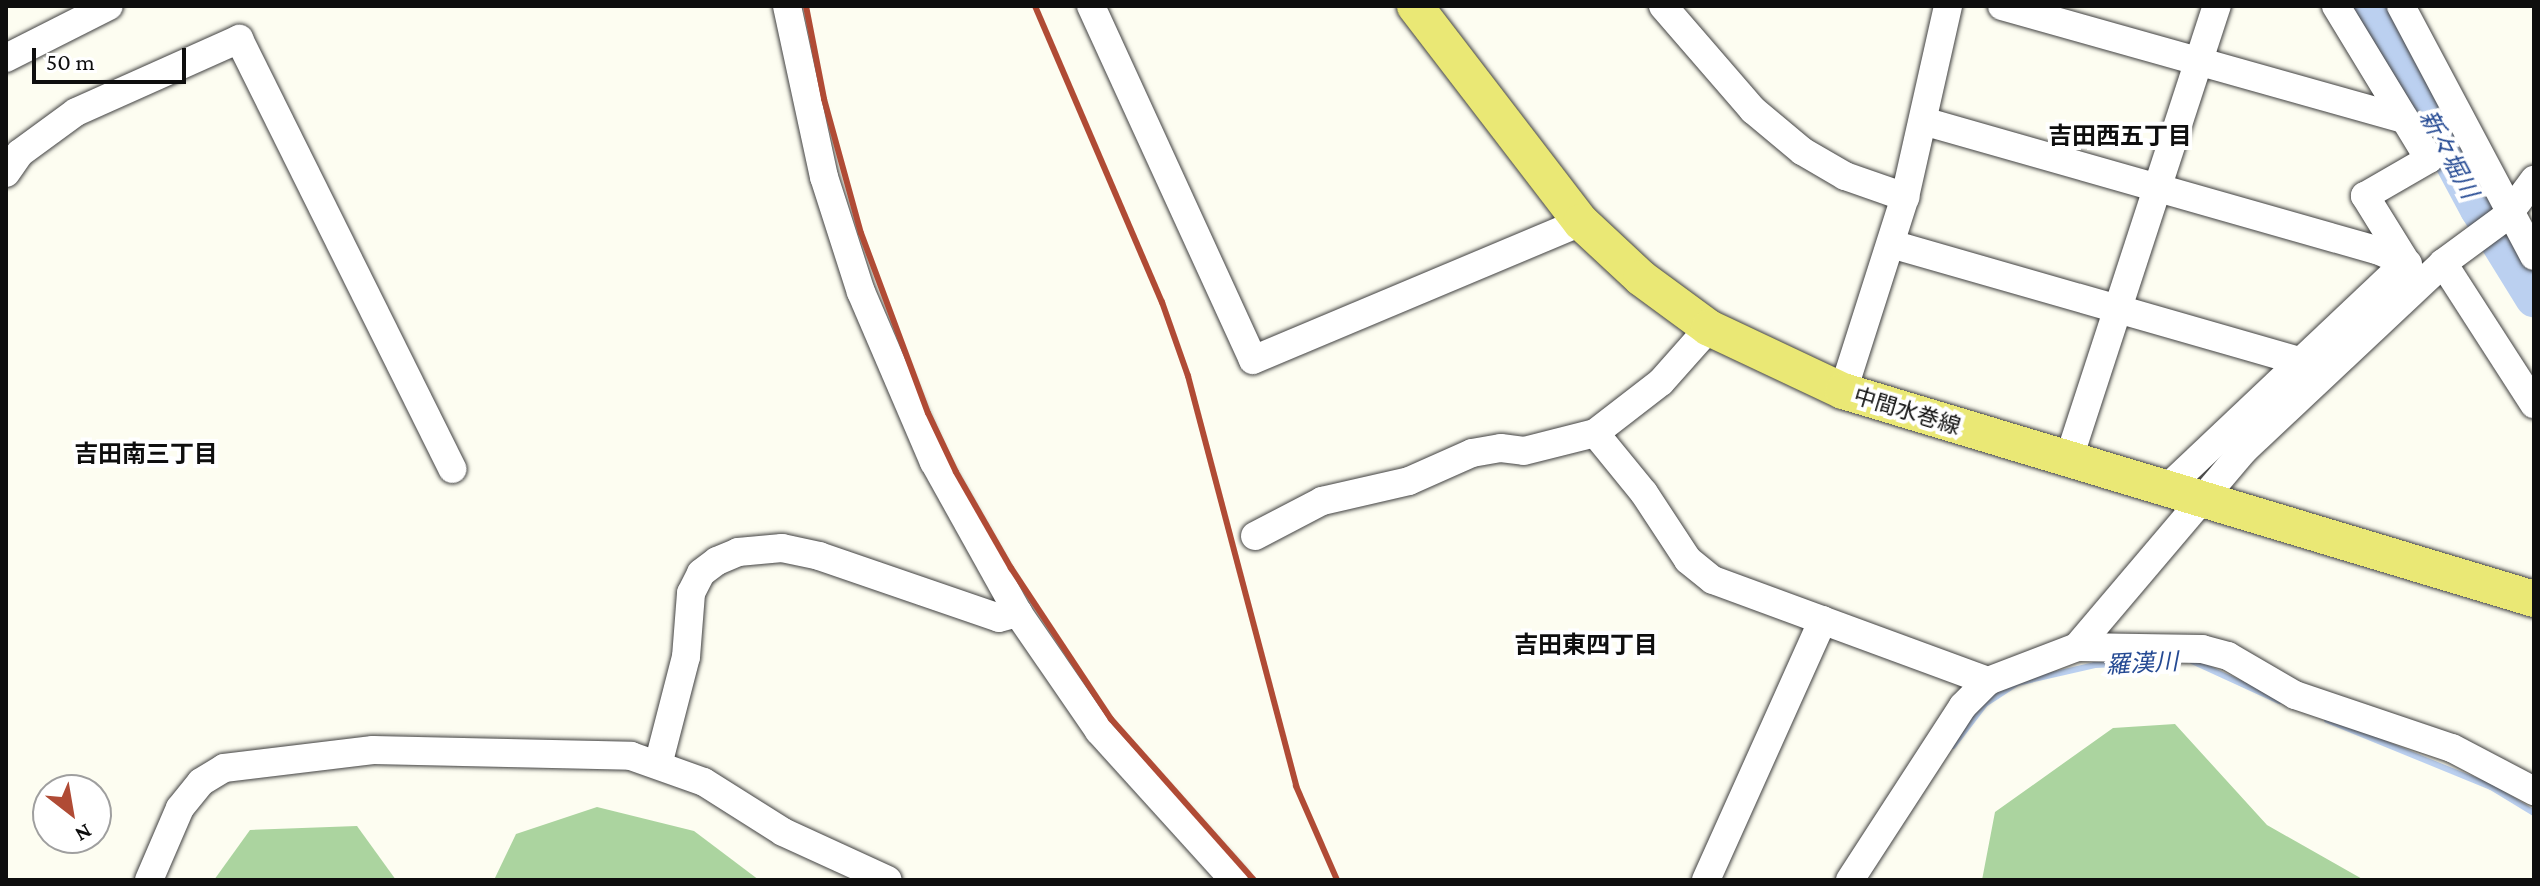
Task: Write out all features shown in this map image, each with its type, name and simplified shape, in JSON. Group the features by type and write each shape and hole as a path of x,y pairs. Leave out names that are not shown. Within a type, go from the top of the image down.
{"main road":[{"name":"中間水巻線","path":"1415,6 1581,222 1641,278 1709,328 1843,391 2534,599"}],"street":[{"path":"10,46 109,6"},
{"path":"787,6 824,177 861,292 934,462 1018,613 1099,731 1234,880"},
{"path":"1091,6 1253,360 1581,222"},
{"path":"1663,6 1753,110 1802,151 1845,176 1905,197"},
{"path":"1843,391 1905,197 1948,6"},
{"path":"2002,6 2404,119"},
{"path":"2069,458 2217,6"},
{"path":"2336,6 2429,159 2365,196 2534,404"},
{"path":"2401,6 2508,215 2534,256"},
{"path":"6,173 20,153 76,112 239,39 452,469"},
{"path":"1923,121 2159,187 2425,269"},
{"path":"2166,489 2302,362 2425,269 2508,215 2534,180"},
{"path":"1891,244 2302,362"},
{"path":"2077,647 2243,451 2425,269"},
{"path":"1255,536 1322,501 1409,481 1472,453 1501,448 1524,451 1595,433 1661,382 1709,328"},
{"path":"1595,433 1644,493 1688,560 1713,580 1988,681"},
{"path":"658,765 686,657 691,593 701,573 717,561 738,552 782,548 834,561 999,618 1018,613"},
{"path":"1706,880 1823,620"},
{"path":"1850,880 1963,706 1988,681 2077,647 2202,649 2228,656 2295,695 2452,748 2534,791"},
{"path":"149,880 180,808 201,782 224,768 373,750 631,756 704,782 783,832 888,880"}],"green space":[{"path":"2175,724 2267,825 2364,880 1982,880 1995,812 2113,728"},
{"path":"597,807 694,831 759,880 494,880 516,834"},
{"path":"357,826 396,880 214,880 250,830"}],"waterway":[{"name":"新々堀川","path":"2370,6 2479,209 2534,298"},
{"name":"羅漢川","path":"2192,661 2279,701"},
{"name":"羅漢川","path":"1953,746 1985,704 2017,683 2095,665 2169,662"},
{"name":"羅漢川","path":"2327,720 2491,787 2534,813"}],"railway":[{"path":"806,6 824,99 861,233 928,413 956,472 1011,568 1111,719 1254,880"},
{"path":"1035,6 1162,302 1188,376 1296,786 1337,880"}],"district":[{"name":"吉田西五丁目","path":"2120,136"},
{"name":"吉田南三丁目","path":"146,454"},
{"name":"吉田東四丁目","path":"1586,645"}]}
